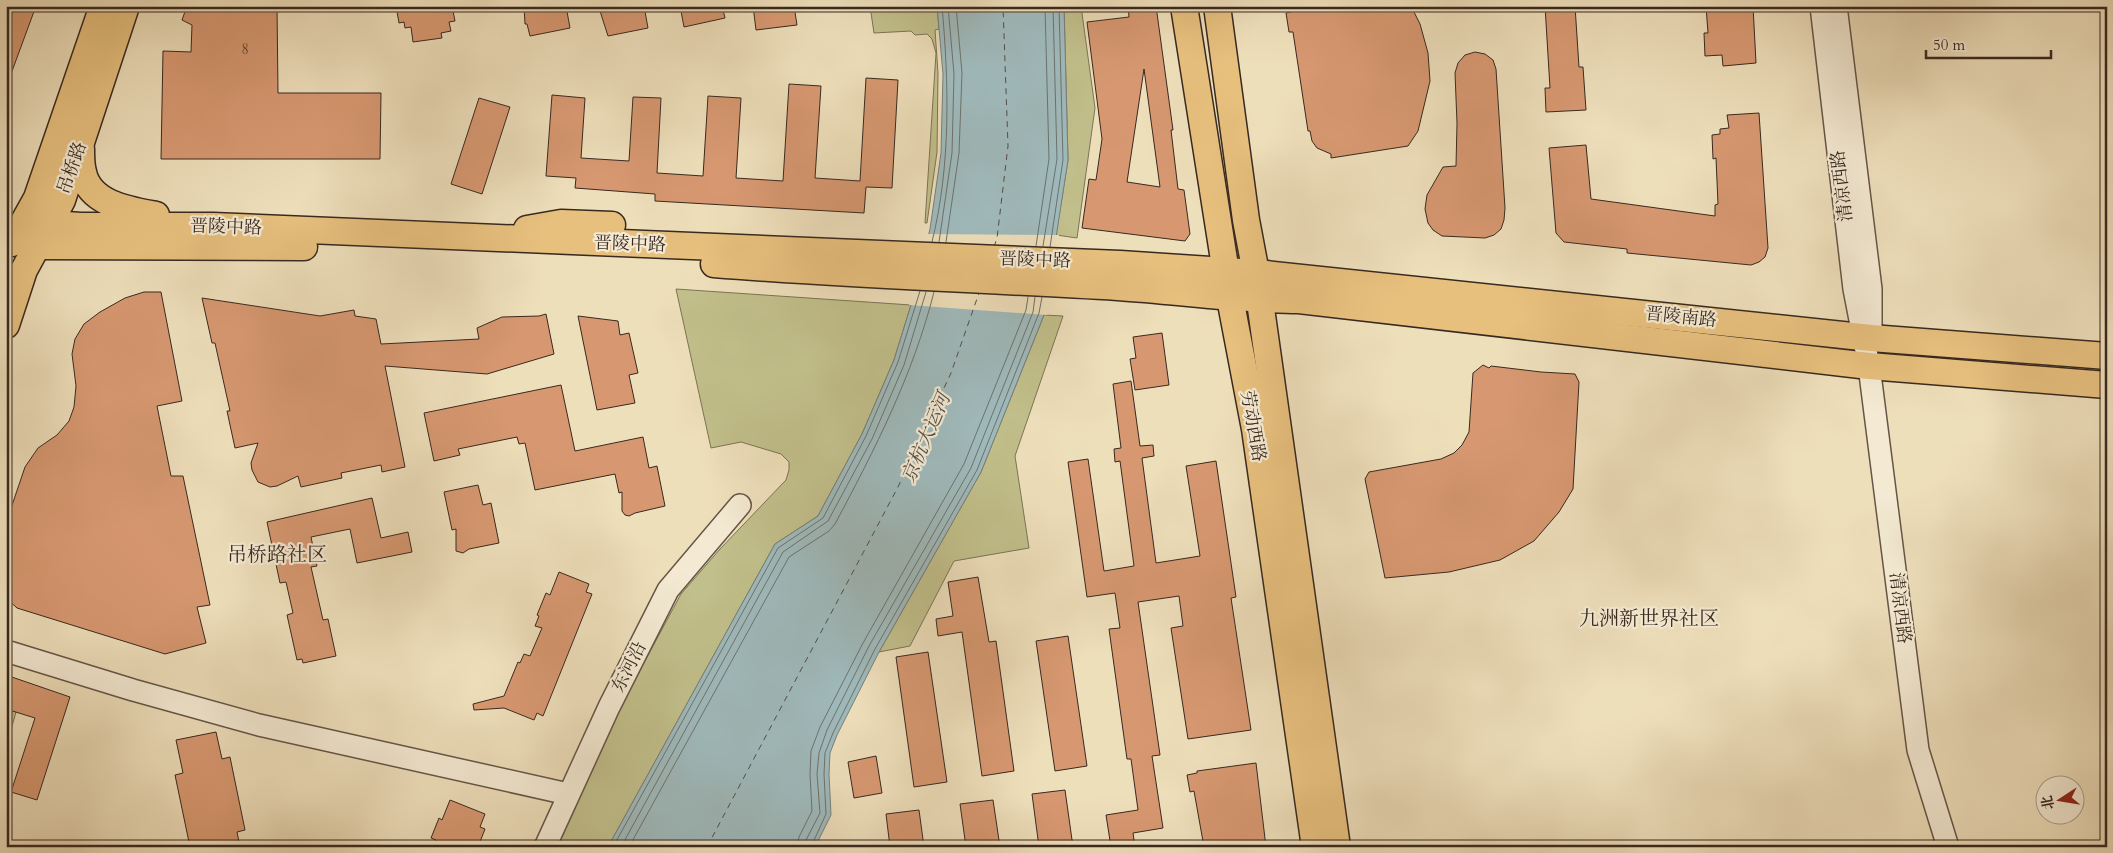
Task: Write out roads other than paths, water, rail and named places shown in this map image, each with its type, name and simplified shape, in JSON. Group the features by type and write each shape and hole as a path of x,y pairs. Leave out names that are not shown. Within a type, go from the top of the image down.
{"main road":[{"name":"吊桥路","path":"6,325 24,270 16,242 37,198 102,6"},
{"name":"吊桥路","path":"50,224 62,200 126,6"},
{"name":"劳动西路","path":"1184,6 1225,271 1256,439 1315,847"},
{"name":"劳动西路","path":"1217,6 1246,220 1260,300 1337,847"},
{"path":"80,145 83,174 92,189 104,200 126,210 213,226"},
{"name":"晋陵中路","path":"16,242 50,224 81,226 213,226 894,256 1120,276 1230,298 1260,300"},
{"name":"晋陵中路","path":"16,242 548,250 777,269 894,256"},
{"name":"晋陵中路","path":"1120,276 1225,271 1256,273"},
{"name":"晋陵南路","path":"1256,273 1868,337 2107,356"},
{"name":"晋陵南路","path":"1260,300 1299,300 1869,366 2107,385"}],"street":[{"name":"清凉西路","path":"1821,6 1854,289 1868,337"},
{"name":"清凉西路","path":"1836,6 1871,289 1868,337 1869,366 1918,750 1948,847"},
{"name":"东河沿","path":"545,847 609,707 668,590 740,506"},
{"path":"6,651 133,690 259,725 568,794"}],"water":[{"name":"京杭大运河","path":"937,6 1064,6 1068,160 1044,315 981,472 879,652 837,735 830,753 831,815 815,847 608,847 775,544 818,516 862,434 894,360 911,305 930,229 941,153 943,74"}],"district":[{"name":"吊桥路社区","path":"277,554"},
{"name":"九洲新世界社区","path":"1649,618"}]}
